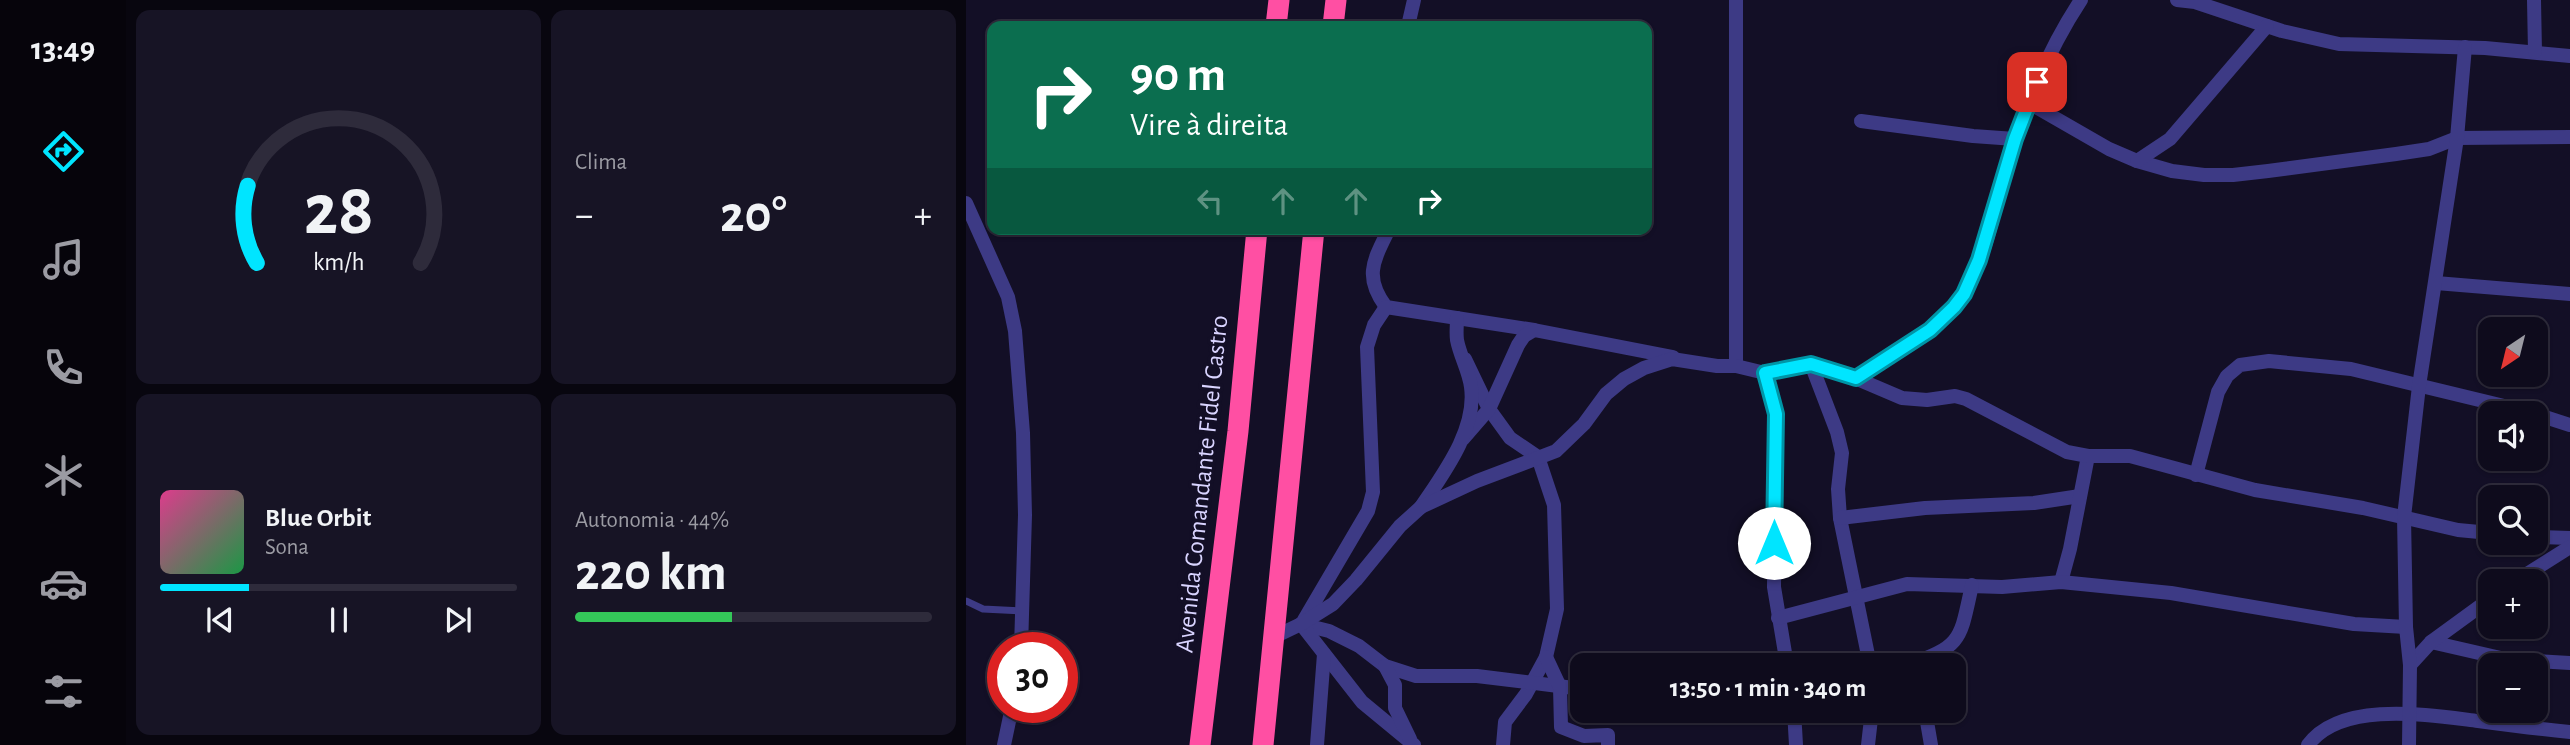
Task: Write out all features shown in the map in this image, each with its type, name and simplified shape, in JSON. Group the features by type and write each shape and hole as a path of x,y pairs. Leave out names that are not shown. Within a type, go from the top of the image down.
{"highway":[{"path":"1277,21 1279,0"},
{"path":"1334,21 1336,0"},
{"name":"Avenida Comandante Fidel Castro","path":"1200,745 1238,430 1256,235"},
{"path":"1264,745 1313,235"}],"street":[{"path":"1409,21 1414,0"},
{"path":"1736,0 1736,366"},
{"path":"1856,378 1930,330 1964,294 1979,260 2015,139 2045,60 2081,0"},
{"path":"2177,0 2195,2 2314,40 2339,44 2413,48 2465,47 2570,56"},
{"path":"2534,0 2535,51"},
{"path":"2137,161 2170,139 2267,26"},
{"path":"2409,745 2410,665 2406,627 2404,517 2419,386 2457,138 2465,47"},
{"path":"2029,103 2109,149 2137,161 2172,171 2233,175 2429,149 2457,138 2570,137"},
{"path":"1861,121 2015,139"},
{"path":"966,203 1008,296 1015,331 1024,474 1021,632"},
{"path":"1387,235 1371,275 1377,293 1386,307 1534,330 1717,366"},
{"path":"2436,283 2570,294"},
{"path":"1301,624 1345,552 1371,502 1373,492 1367,347 1374,325 1386,307"},
{"path":"1457,318 1457,340 1489,409 1510,438 1538,457 1554,505 1558,609 1546,657 1505,722 1503,745"},
{"path":"1274,637 1301,624 1340,596 1400,526 1421,507 1463,439 1489,409 1518,345 1524,336 1534,330"},
{"path":"1463,439 1471,398 1465,359"},
{"path":"1421,507 1556,451 1584,424 1606,394 1624,379 1644,368 1672,359 1736,366 1765,373 1811,364 1856,378 1902,398 1927,400 1955,396 2067,452 2088,456 2130,456 2255,490 2478,532"},
{"path":"2196,475 2218,392 2227,376 2240,365 2269,361 2351,369 2483,401"},
{"path":"1811,364 1837,432 1842,453 1838,489 1840,518 1868,653"},
{"path":"1765,373 1776,414 1774,587 1785,653"},
{"path":"2548,417 2570,425"},
{"path":"2061,582 2088,456"},
{"path":"1840,518 1924,508 2034,503 2080,496"},
{"path":"2548,537 2570,538"},
{"path":"2535,569 2570,547"},
{"path":"1778,618 1907,584 2002,587 2061,582 2171,593 2354,624 2406,627"},
{"path":"1938,653 1956,642 1964,622 1972,585"},
{"path":"2410,665 2431,642 2478,608"},
{"path":"1301,624 1362,702 1413,744"},
{"path":"1301,624 1329,631 1359,646 1385,666 1416,676 1477,676 1533,681 1570,688"},
{"path":"2431,642 2505,659 2570,663"},
{"path":"1317,745 1324,654"},
{"path":"1546,657 1560,687 1560,727 1584,736 1608,736 1608,745"},
{"path":"1385,666 1395,685 1395,708 1413,744"},
{"path":"2308,745 2316,734 2339,722 2410,712 2570,732"},
{"path":"1004,745 1009,723"},
{"path":"1795,723 1796,745"},
{"path":"1868,745 1871,723"},
{"path":"1927,723 1931,745"}],"lane":[{"path":"966,600 984,609 1022,611"}],"route":[{"path":"1774,543 1776,414 1765,373 1811,364 1856,378 1930,330 1954,307 1975,272 2015,139 2037,82"}]}
